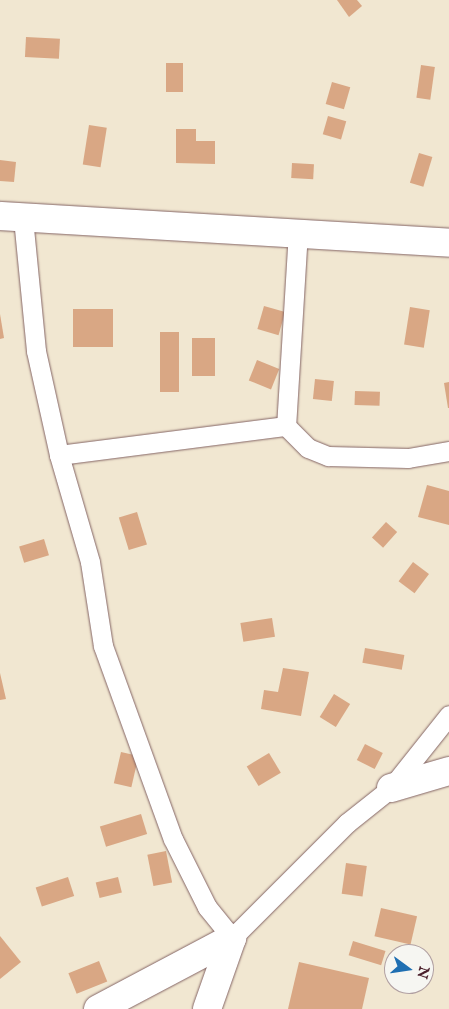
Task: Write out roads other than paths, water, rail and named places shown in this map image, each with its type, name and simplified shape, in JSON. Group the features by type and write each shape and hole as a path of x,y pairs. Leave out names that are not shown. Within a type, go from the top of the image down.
{"street":[{"path":"11,217 115,226 298,231 449,243"},
{"path":"391,788 449,771"},
{"path":"98,1009 232,938"},
{"path":"207,1009 232,938"}],"lane":[{"path":"11,217 36,350 59,455 90,562 103,646 173,839 207,907 232,938 347,823 391,788 449,715"},
{"path":"298,231 286,426 308,448 328,456 408,458 449,451"},
{"path":"59,455 286,426"}]}
